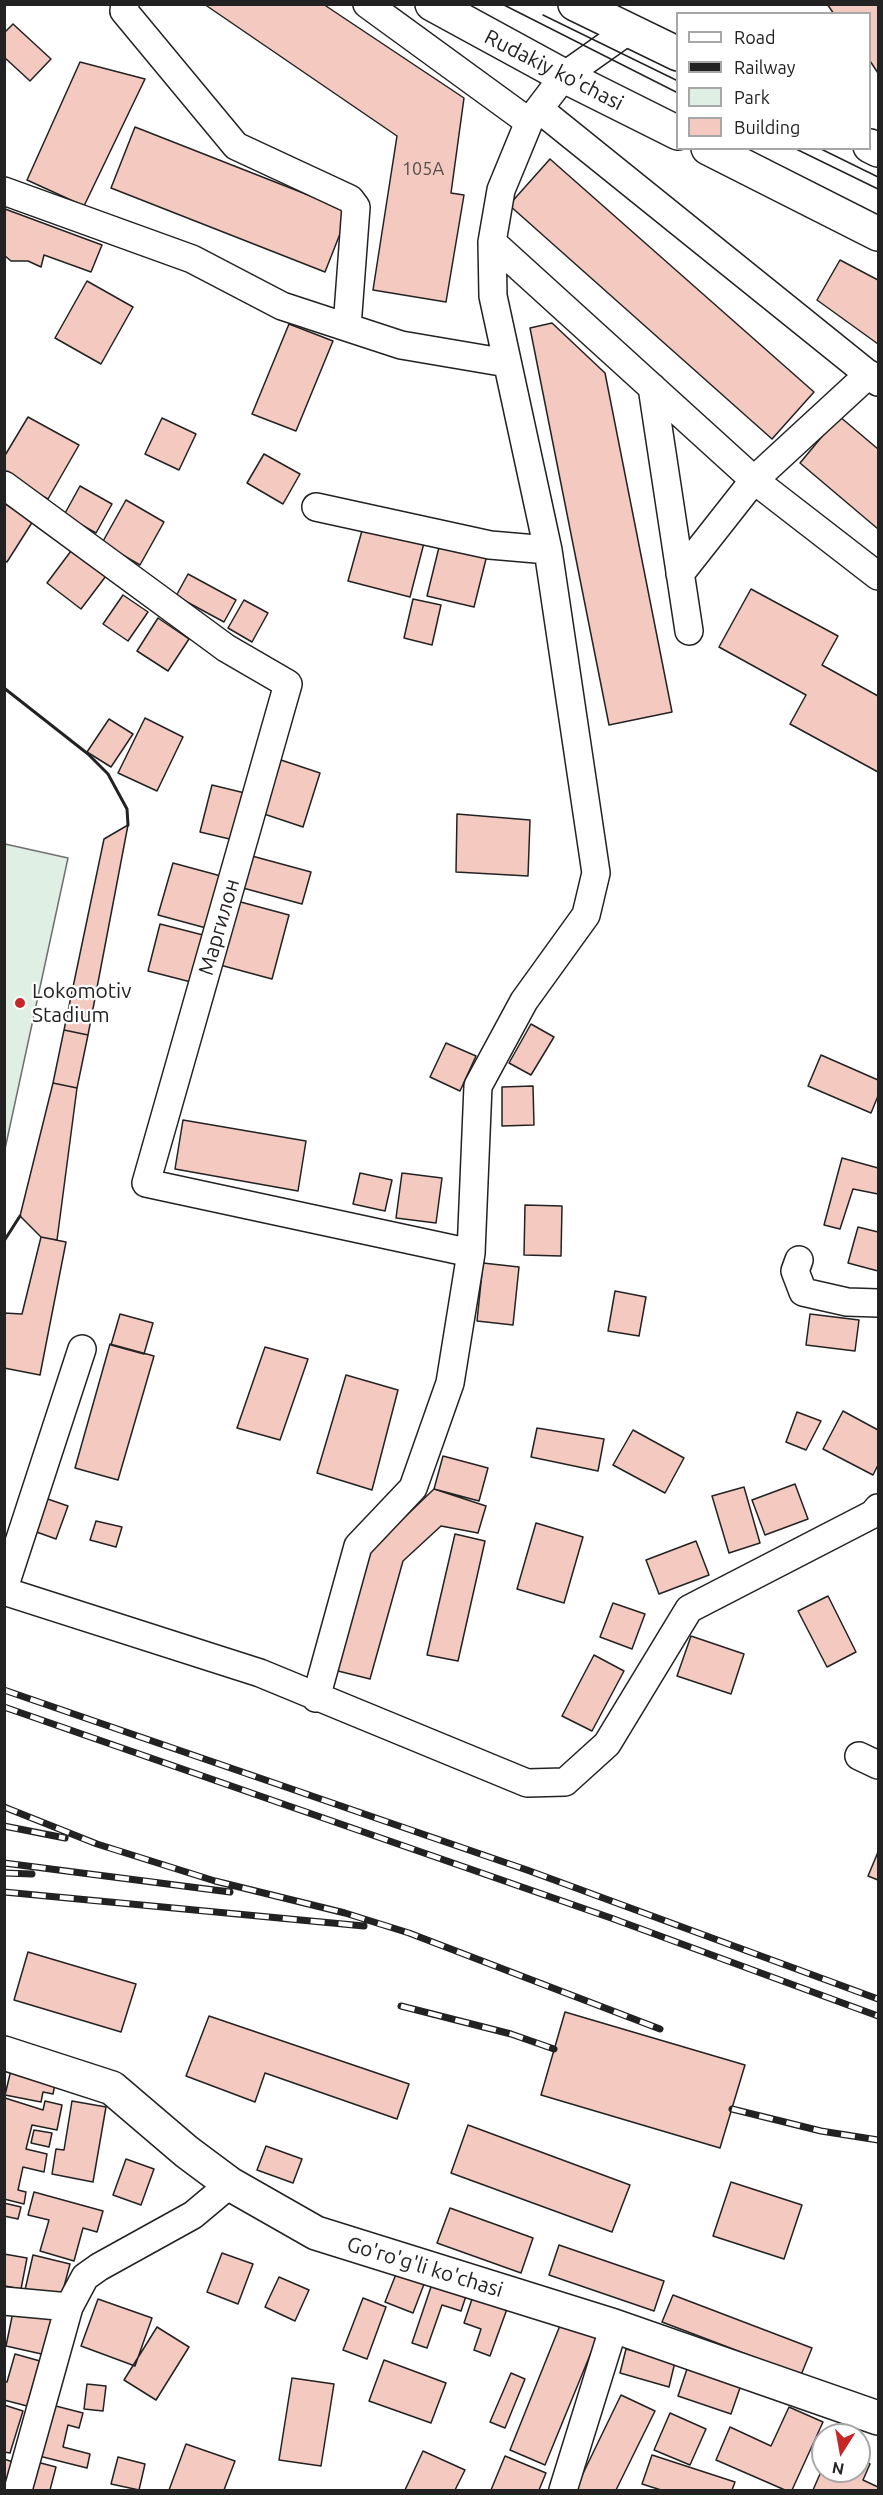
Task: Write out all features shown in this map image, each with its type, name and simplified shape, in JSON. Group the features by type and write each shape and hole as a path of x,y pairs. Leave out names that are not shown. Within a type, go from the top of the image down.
{"main road":[{"name":"Rudakiy ko'chasi","path":"432,4 564,76 676,133"},
{"path":"575,4 676,53"},
{"path":"712,150 879,234"},
{"name":"Go'ro'g'li ko'chasi","path":"4,2053 112,2088 187,2152 230,2184 316,2233 614,2326 879,2418"}],"street":[{"path":"125,4 123,11 236,146 350,199 356,207 347,327"},
{"path":"368,4 534,115 874,378 754,480 680,574"},
{"path":"316,1698 358,1546 413,1488 450,1383 471,1253 478,1086 524,1001 586,915 596,873 548,550 493,296 492,242 501,190 534,115 564,76 629,30"},
{"path":"4,191 192,259 282,306 401,345 507,363"},
{"path":"492,242 754,480 879,576"},
{"path":"652,387 689,631"},
{"name":"Маргилон","path":"4,484 226,648 288,684 146,1184 471,1253"},
{"path":"316,507 490,544 548,550"},
{"path":"799,1260 795,1271 804,1292 847,1302 879,1303"},
{"path":"82,1349 4,1589 260,1673 527,1783 565,1782 608,1744 689,1610 877,1514"},
{"path":"18,2490 69,2307 85,2277 193,2215 230,2184"},
{"path":"4,2301 69,2307"},
{"path":"563,2490 614,2326"}],"green space":[{"name":"Lokomotiv Stadium","path":"4,844 68,858 5,1149"}],"building":[{"path":"204,4 323,4 464,98 451,193 464,195 446,302 373,290 397,136"},
{"path":"827,4 878,4 878,73 871,62 871,12 833,12"},
{"path":"13,24 51,59 30,81 4,57 4,33"},
{"path":"80,62 145,79 84,206 27,180"},
{"path":"135,127 349,211 325,272 111,188"},
{"path":"550,159 814,392 772,439 509,205"},
{"path":"5,209 102,245 91,272 44,255 41,267 28,261 11,261 4,255"},
{"path":"840,260 878,280 878,344 817,300"},
{"path":"87,281 133,307 101,364 55,338"},
{"path":"552,323 605,373 672,712 609,725 530,328"},
{"path":"289,324 333,341 296,431 252,414"},
{"path":"839,416 878,449 878,529 800,463"},
{"path":"28,417 79,445 48,499 4,475 4,457"},
{"path":"162,418 196,434 179,470 145,454"},
{"path":"264,454 300,474 283,504 247,483"},
{"path":"80,486 112,504 96,533 64,515"},
{"path":"126,500 164,522 140,565 102,543"},
{"path":"4,503 33,521 7,562 4,560"},
{"path":"363,527 424,543 410,597 348,581"},
{"path":"441,539 488,551 474,607 427,596"},
{"path":"74,547 109,572 81,609 47,583"},
{"path":"188,574 236,600 224,622 176,596"},
{"path":"751,589 838,636 822,665 878,696 878,772 790,724 806,695 719,647"},
{"path":"123,595 148,612 128,641 103,624"},
{"path":"413,599 441,605 432,645 404,638"},
{"path":"244,600 268,613 252,642 228,628"},
{"path":"158,618 189,639 168,671 137,651"},
{"path":"145,718 183,737 157,791 118,773"},
{"path":"109,719 133,734 111,767 87,752"},
{"path":"281,760 320,773 303,827 264,814"},
{"path":"212,785 249,794 238,841 200,832"},
{"path":"457,814 530,820 528,876 456,872"},
{"path":"128,825 88,1035 64,1030 104,839"},
{"path":"252,856 311,872 302,904 243,888"},
{"path":"173,863 221,876 206,928 158,915"},
{"path":"237,901 289,915 272,979 220,965"},
{"path":"160,924 203,935 191,982 148,971"},
{"path":"531,1024 554,1037 531,1075 509,1063"},
{"path":"64,1030 88,1035 77,1088 53,1083"},
{"path":"446,1043 476,1056 460,1091 430,1077"},
{"path":"821,1055 878,1080 878,1096 871,1113 808,1086"},
{"path":"53,1083 77,1088 57,1240 41,1237 20,1216"},
{"path":"533,1086 534,1125 502,1126 502,1087"},
{"path":"183,1120 306,1141 298,1191 175,1169"},
{"path":"842,1158 878,1168 878,1194 853,1189 840,1229 824,1225"},
{"path":"360,1173 392,1180 385,1211 353,1204"},
{"path":"402,1173 442,1178 436,1223 396,1218"},
{"path":"525,1205 562,1206 561,1256 524,1255"},
{"path":"858,1227 878,1232 878,1271 848,1263"},
{"path":"41,1237 66,1242 40,1375 4,1368 4,1313 22,1314"},
{"path":"483,1263 519,1267 513,1325 477,1321"},
{"path":"615,1291 646,1297 639,1336 608,1331"},
{"path":"120,1314 153,1323 144,1354 111,1345"},
{"path":"810,1314 859,1320 855,1351 806,1345"},
{"path":"110,1344 154,1356 118,1480 75,1468"},
{"path":"265,1347 308,1359 280,1440 237,1428"},
{"path":"346,1375 398,1390 372,1490 317,1473"},
{"path":"843,1411 878,1430 878,1465 873,1475 823,1449"},
{"path":"797,1412 821,1421 806,1450 786,1442"},
{"path":"537,1428 604,1439 598,1471 531,1457"},
{"path":"633,1430 684,1458 665,1493 613,1465"},
{"path":"443,1456 488,1468 479,1501 434,1489"},
{"path":"795,1484 808,1519 765,1535 752,1500"},
{"path":"744,1487 760,1543 729,1553 712,1496"},
{"path":"434,1489 486,1506 478,1533 441,1526 403,1561 370,1679 334,1670 361,1559"},
{"path":"42,1497 68,1506 56,1539 31,1530"},
{"path":"96,1521 122,1527 116,1547 90,1540"},
{"path":"536,1523 583,1537 564,1603 517,1589"},
{"path":"455,1534 485,1541 458,1661 427,1655"},
{"path":"696,1541 709,1575 659,1594 646,1560"},
{"path":"828,1596 856,1652 827,1667 798,1611"},
{"path":"613,1603 645,1614 632,1649 600,1637"},
{"path":"691,1636 744,1654 731,1694 677,1676"},
{"path":"594,1655 624,1671 592,1731 562,1716"},
{"path":"878,1852 878,1880 868,1876"},
{"path":"28,1952 136,1984 121,2032 14,2000"},
{"path":"565,2012 745,2065 720,2148 541,2095"},
{"path":"209,2016 409,2084 397,2119 265,2073 255,2102 186,2076"},
{"path":"11,2070 56,2079 53,2094 43,2092 41,2102 5,2095"},
{"path":"5,2098 43,2110 45,2101 62,2105 57,2130 32,2125 26,2149 47,2154 44,2172 23,2167 18,2190 26,2192 24,2204 4,2199"},
{"path":"72,2101 106,2107 93,2182 52,2174 56,2149 64,2150"},
{"path":"468,2125 630,2185 612,2232 451,2173"},
{"path":"34,2130 52,2133 49,2147 31,2143"},
{"path":"266,2146 302,2159 293,2183 257,2170"},
{"path":"126,2159 154,2169 141,2205 113,2195"},
{"path":"731,2182 802,2205 784,2259 713,2236"},
{"path":"34,2192 103,2211 97,2232 83,2228 74,2261 40,2251 49,2220 28,2215"},
{"path":"4,2203 21,2207 18,2219 4,2216"},
{"path":"450,2208 533,2238 521,2273 437,2243"},
{"path":"559,2245 664,2281 654,2311 549,2275"},
{"path":"222,2253 253,2264 238,2304 207,2292"},
{"path":"4,2254 27,2258 21,2289 5,2286 4,2291"},
{"path":"33,2255 70,2264 61,2298 25,2290"},
{"path":"398,2269 426,2279 413,2313 385,2302"},
{"path":"279,2277 309,2290 295,2321 265,2307"},
{"path":"434,2278 468,2290 461,2311 442,2305 427,2348 412,2343"},
{"path":"673,2295 812,2348 801,2375 662,2322"},
{"path":"473,2296 507,2309 490,2356 474,2350 481,2329 464,2323"},
{"path":"363,2298 386,2307 367,2359 343,2350"},
{"path":"98,2299 152,2318 135,2366 81,2346"},
{"path":"14,2307 55,2316 46,2355 6,2346"},
{"path":"561,2323 597,2338 545,2465 510,2450"},
{"path":"157,2327 189,2347 156,2400 124,2380"},
{"path":"626,2349 675,2362 669,2387 620,2373"},
{"path":"15,2354 40,2361 27,2406 4,2400 4,2382 7,2382"},
{"path":"384,2360 446,2383 431,2423 369,2401"},
{"path":"689,2363 742,2382 731,2414 678,2396"},
{"path":"511,2373 525,2379 505,2428 490,2422"},
{"path":"292,2378 334,2384 321,2466 279,2460"},
{"path":"87,2384 106,2386 103,2411 84,2409"},
{"path":"621,2395 655,2411 616,2490 575,2490"},
{"path":"48,2404 83,2413 79,2428 68,2425 63,2447 90,2454 87,2468 35,2455"},
{"path":"4,2405 23,2411 10,2453 4,2452"},
{"path":"789,2407 823,2422 811,2423 811,2448 792,2490 785,2490 716,2460 730,2427 771,2446"},
{"path":"670,2413 706,2429 690,2465 654,2450"},
{"path":"186,2444 235,2461 224,2490 169,2490"},
{"path":"423,2451 465,2470 455,2490 405,2490"},
{"path":"652,2455 735,2482 732,2490 661,2490 642,2484"},
{"path":"505,2456 546,2473 539,2490 491,2490"},
{"path":"118,2457 145,2464 139,2490 111,2484"},
{"path":"4,2459 16,2463 7,2490 4,2490"},
{"path":"33,2461 56,2467 50,2490 26,2490"},
{"path":"816,2483 869,2483 878,2487 878,2490 813,2490"}],"tram line":[{"path":"502,4 676,92"},
{"path":"543,15 676,80"},
{"path":"798,150 878,189"},
{"path":"823,150 878,177"}],"railway":[{"path":"4,1690 527,1870 878,1999"},
{"path":"4,1707 611,1918 878,2016"},
{"path":"4,1807 97,1844 215,1881 345,1913 409,1933 660,2029"},
{"path":"4,1826 65,1838"},
{"path":"4,1863 230,1892"},
{"path":"4,1873 32,1874"},
{"path":"4,1892 364,1926"},
{"path":"401,2006 511,2034 554,2049"},
{"path":"732,2109 821,2131 878,2140"}],"wall":[{"path":"4,688 88,754 108,774 127,809 128,825"},
{"path":"4,1241 20,1216"}],"place":[{"name":"Lokomotiv Stadium","path":"20,1003"}]}
